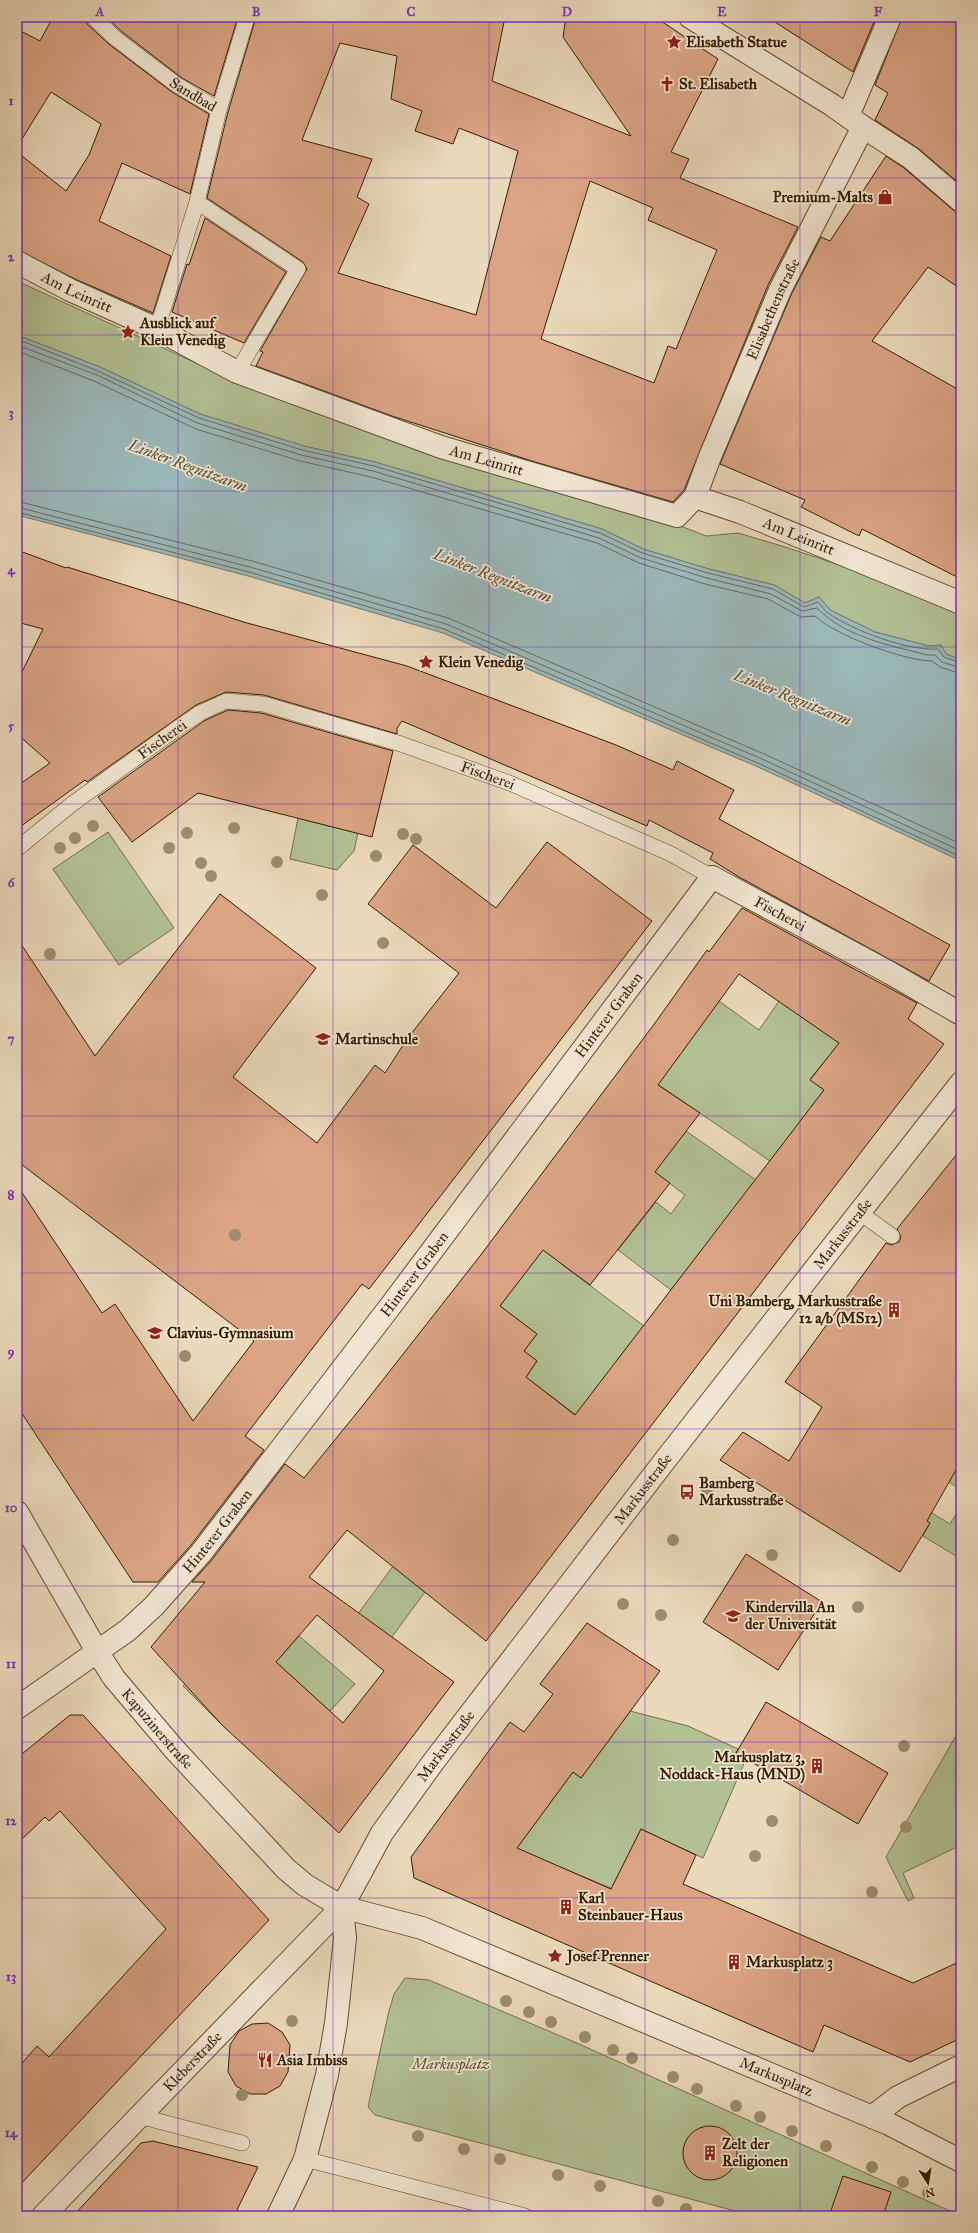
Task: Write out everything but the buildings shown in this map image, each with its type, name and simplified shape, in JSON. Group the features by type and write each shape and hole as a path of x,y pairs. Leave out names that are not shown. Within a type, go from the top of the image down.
{"street":[{"path":"690,17 911,158 961,201"},
{"name":"Elisabethenstraße","path":"695,497 709,459 780,290 855,121 890,17"},
{"name":"Am Leinritt","path":"17,262 70,290 157,329 237,372 441,447 677,516 695,497 740,512 961,603"},
{"name":"Fischerei","path":"712,877 890,973 961,1014"},
{"name":"Hinterer Graben","path":"17,1708 98,1653 128,1630 154,1606 201,1553 392,1304 712,877"},
{"name":"Markusstraße","path":"342,1907 382,1833 434,1761 859,1212 961,1083"},
{"name":"Kapuzinerstraße","path":"17,1512 98,1653 141,1712 286,1868 305,1885 342,1907"},
{"path":"278,2216 305,2159 328,2075 336,2024 345,1938 342,1907"},
{"name":"Kleberstraße","path":"43,2216 342,1907"},
{"name":"Markusplatz","path":"342,1907 422,1928 872,2117 961,2160"},
{"path":"872,2117 898,2097 961,2066"}],"lane":[{"name":"Sandbad","path":"93,17 115,38 176,85 219,110 247,17"},
{"path":"157,329 197,202 219,110"},
{"path":"197,202 298,269 237,372"},
{"name":"Fischerei","path":"17,849 72,804 183,724 200,712 226,701 263,704 401,744 433,755 512,784 602,823 671,854 712,877"},
{"path":"859,1212 892,1236"},
{"path":"139,2116 242,2143"},
{"path":"305,2159 525,2216"}],"green space":[{"path":"17,281 231,379 655,516 706,536 738,533 882,579 961,613 961,660 946,654 941,645 929,646 875,632 830,610 819,597 805,603 774,585 709,569 643,549 602,529 375,462 304,446 200,414 100,367 17,335"},
{"path":"298,818 358,833 354,851 337,870 290,859"},
{"path":"108,832 174,928 119,965 53,869"},
{"path":"719,1001 759,1030 779,1001 839,1043 842,1068 828,1057 810,1079 824,1090 770,1161 656,1083"},
{"path":"686,1131 756,1180 671,1290 618,1250 656,1202 671,1214 685,1195 655,1172"},
{"path":"563,1221 560,1263 644,1326 576,1415 526,1377 537,1361 524,1351 537,1334 500,1306"},
{"path":"961,1461 961,1490 949,1482"},
{"path":"872,1477 950,1524 961,1506 961,1559 923,1536 930,1523 872,1487"},
{"path":"393,1566 425,1592 383,1649 350,1625"},
{"path":"299,1636 355,1684 330,1711 276,1662"},
{"path":"253,1639 276,1662 220,1723 183,1686 212,1651"},
{"path":"630,1711 688,1726 738,1749 736,1753 746,1759 703,1858 641,1829 613,1889 516,1849 573,1772 581,1778"},
{"path":"961,1727 961,1845 903,1873 914,1898 908,1901 886,1857"},
{"name":"Markusplatz","path":"405,1978 429,1980 579,2044 961,2216 754,2216 375,2115 368,2107 388,2015 394,1994"}],"water":[{"name":"Linker Regnitzarm","path":"17,335 100,367 200,414 304,446 375,462 602,529 643,549 709,569 774,585 805,603 819,597 830,610 875,632 929,646 941,645 946,654 961,660 961,861 758,767 443,633 248,576 17,515"}],"place":[{"name":"Elisabeth Statue","path":"674,42"},
{"name":"St. Elisabeth","path":"667,84"},
{"name":"Premium-Malts","path":"885,197"},
{"name":"Ausblick auf Klein Venedig","path":"128,332"},
{"name":"Klein Venedig","path":"426,662"},
{"name":"Martinschule","path":"323,1039"},
{"name":"Uni Bamberg, Markusstraße 12 a/b (MS12)","path":"894,1310"},
{"name":"Clavius-Gymnasium","path":"155,1333"},
{"name":"Bamberg Markusstraße","path":"687,1492"},
{"name":"Kindervilla An der Universität","path":"733,1616"},
{"name":"Markusplatz 3, Noddack-Haus (MND)","path":"817,1766"},
{"name":"Karl Steinbauer-Haus","path":"566,1907"},
{"name":"Josef Prenner","path":"555,1956"},
{"name":"Markusplatz 3","path":"734,1962"},
{"name":"Asia Imbiss","path":"265,2060"},
{"name":"Zelt der Religionen","path":"710,2153"}]}
